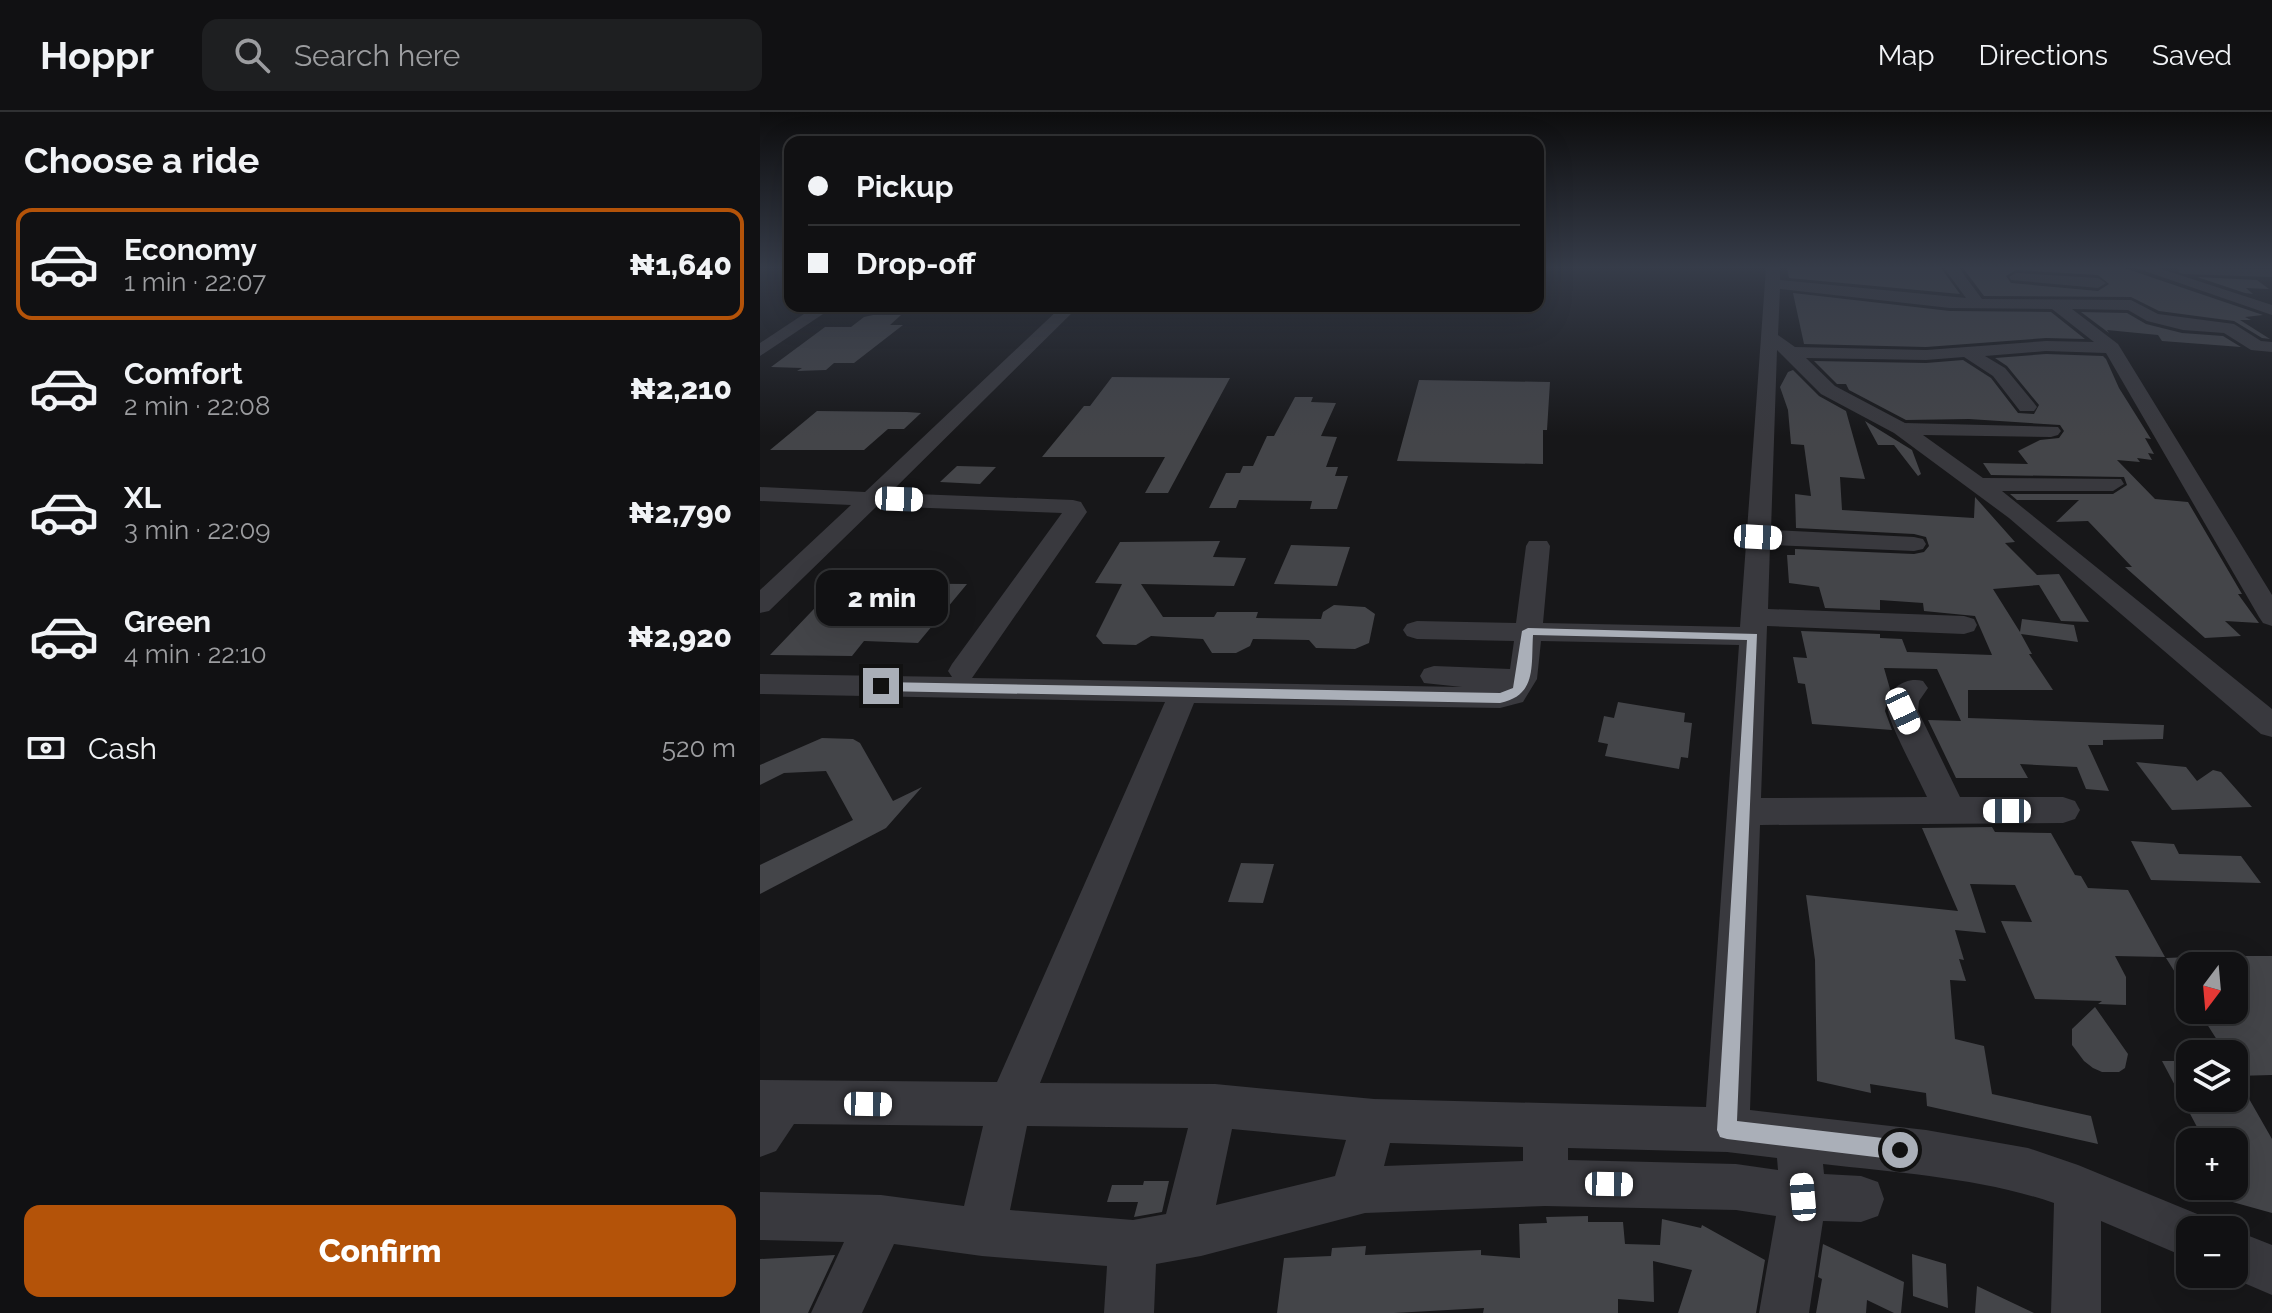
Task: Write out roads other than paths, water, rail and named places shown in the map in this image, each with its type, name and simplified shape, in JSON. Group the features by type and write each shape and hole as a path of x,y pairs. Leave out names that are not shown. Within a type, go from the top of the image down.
{"street":[{"path":"760,351 800,324"},
{"path":"760,605 1052,324"},
{"path":"1727,1130 1758,537 1779,344 1777,324"},
{"path":"2081,324 2112,348 2272,617"},
{"path":"2179,324 2228,328 2257,346 2272,347"},
{"path":"2002,348 1986,334 1946,335 1961,353 1999,372 2027,407"},
{"path":"1779,344 1961,353 2002,348 2112,348"},
{"path":"1779,344 1828,390 1901,429 1979,485 2180,647 2272,726"},
{"path":"1901,429 2051,431"},
{"path":"1979,485 2113,484"},
{"path":"760,494 1073,507 1075,512 962,671"},
{"path":"1758,537 1914,544"},
{"path":"760,684 1500,698 1513,695 1523,679 1538,546"},
{"path":"1417,630 1964,625"},
{"path":"760,669 1523,679"},
{"path":"1913,688 1904,698 1903,711 1950,811"},
{"path":"982,1232 1009,1106 1184,692"},
{"path":"1744,812 2063,810"},
{"path":"768,1113 1009,1106 1215,1106 1374,1121 1727,1130 1926,1153 2028,1171 2078,1188 2176,1229"},
{"path":"1185,1235 1215,1106"},
{"path":"1353,1195 1374,1121"},
{"path":"1545,1183 1546,1124"},
{"path":"1784,1313 1803,1197 1798,1138"},
{"path":"760,1216 881,1219 982,1232 1133,1244 1185,1235 1365,1190 1545,1183 1736,1187 1803,1197 1861,1199"},
{"path":"2076,1313 2078,1188"},
{"path":"836,1313 881,1219"},
{"path":"1129,1313 1133,1244"},
{"path":"2248,1260 2272,1270"}]}
